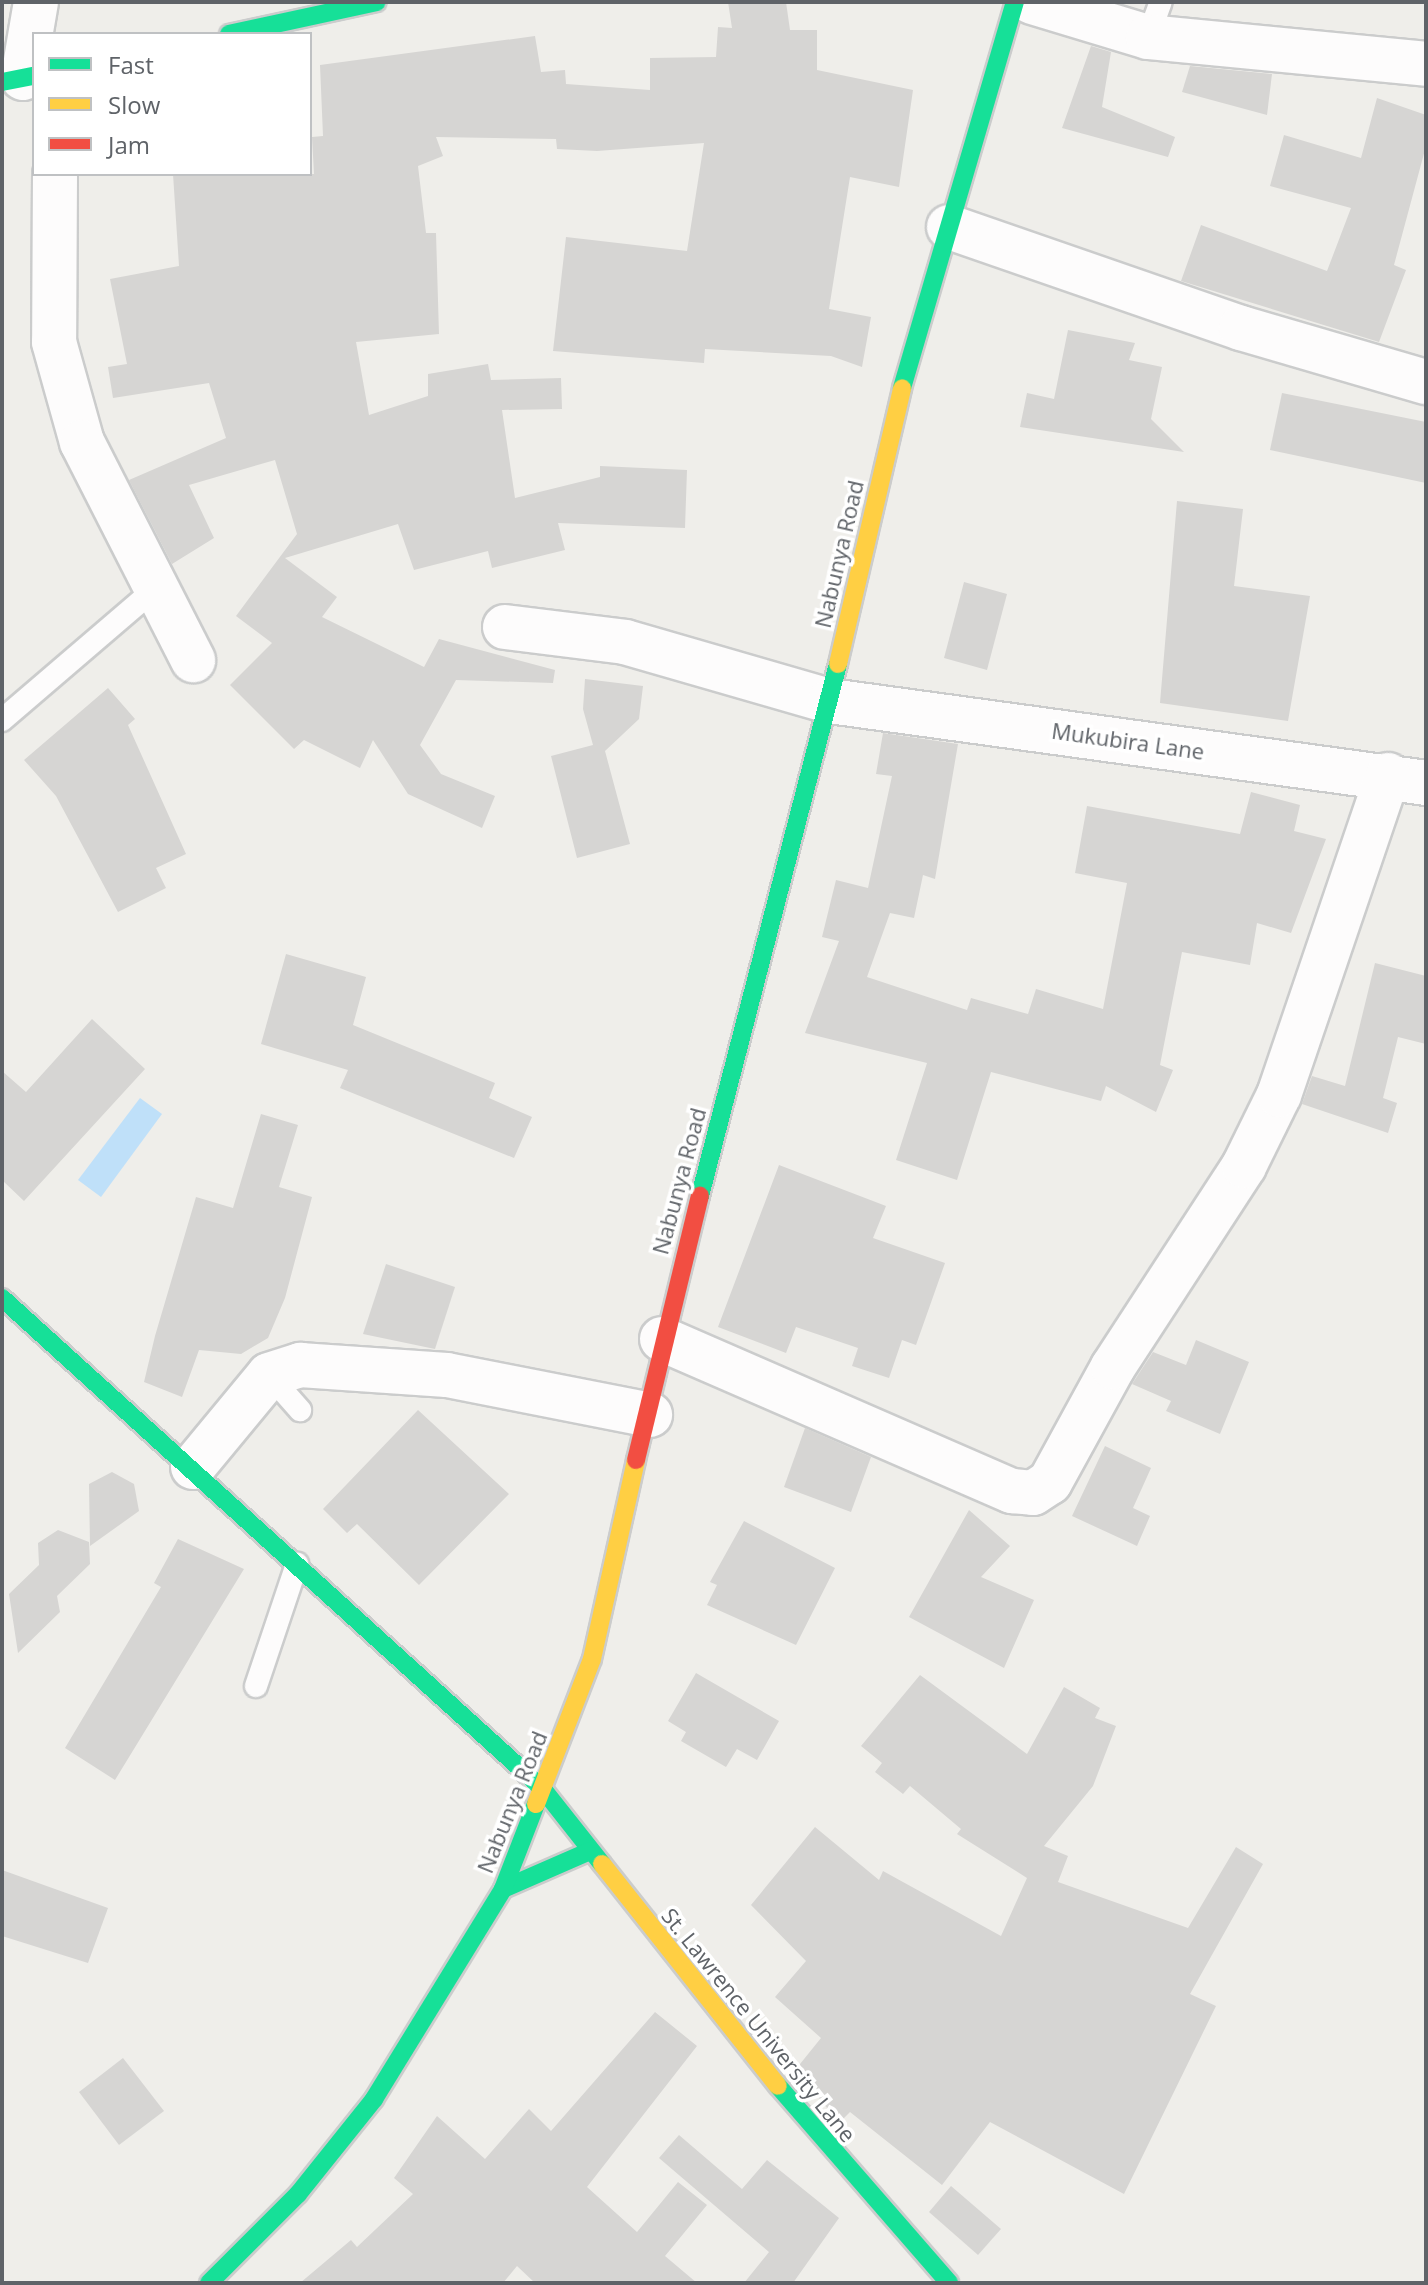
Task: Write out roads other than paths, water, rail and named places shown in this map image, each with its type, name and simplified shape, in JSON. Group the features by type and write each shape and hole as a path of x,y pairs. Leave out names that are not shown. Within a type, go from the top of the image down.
{"main road":[{"path":"238,32 377,2"},
{"name":"Nabunya Road","path":"209,2283 298,2194 374,2099 503,1889 592,1659 650,1415 662,1339 830,701 897,406 1015,2"},
{"name":"St. Lawrence University Lane","path":"2,1298 193,1467 542,1788 831,2153 949,2283"},
{"path":"503,1889 590,1851"}],"street":[{"path":"20,78 36,2"},
{"path":"1032,2 1426,64"},
{"path":"55,176 54,342 82,442 193,660"},
{"path":"949,227 1241,328 1426,382"},
{"name":"Mukubira Lane","path":"505,627 625,642 830,701 1407,779"},
{"path":"662,1339 1012,1491 1033,1493 1050,1482 1113,1367 1244,1166 1279,1095 1407,779"},
{"path":"193,1467 269,1375 322,1363 447,1375 650,1415"}],"lane":[{"path":"2,720 156,588"},
{"path":"269,1375 300,1410"},
{"path":"256,1686 297,1564"}],"water":[{"path":"140,1098 162,1114 101,1197 78,1180"}]}
